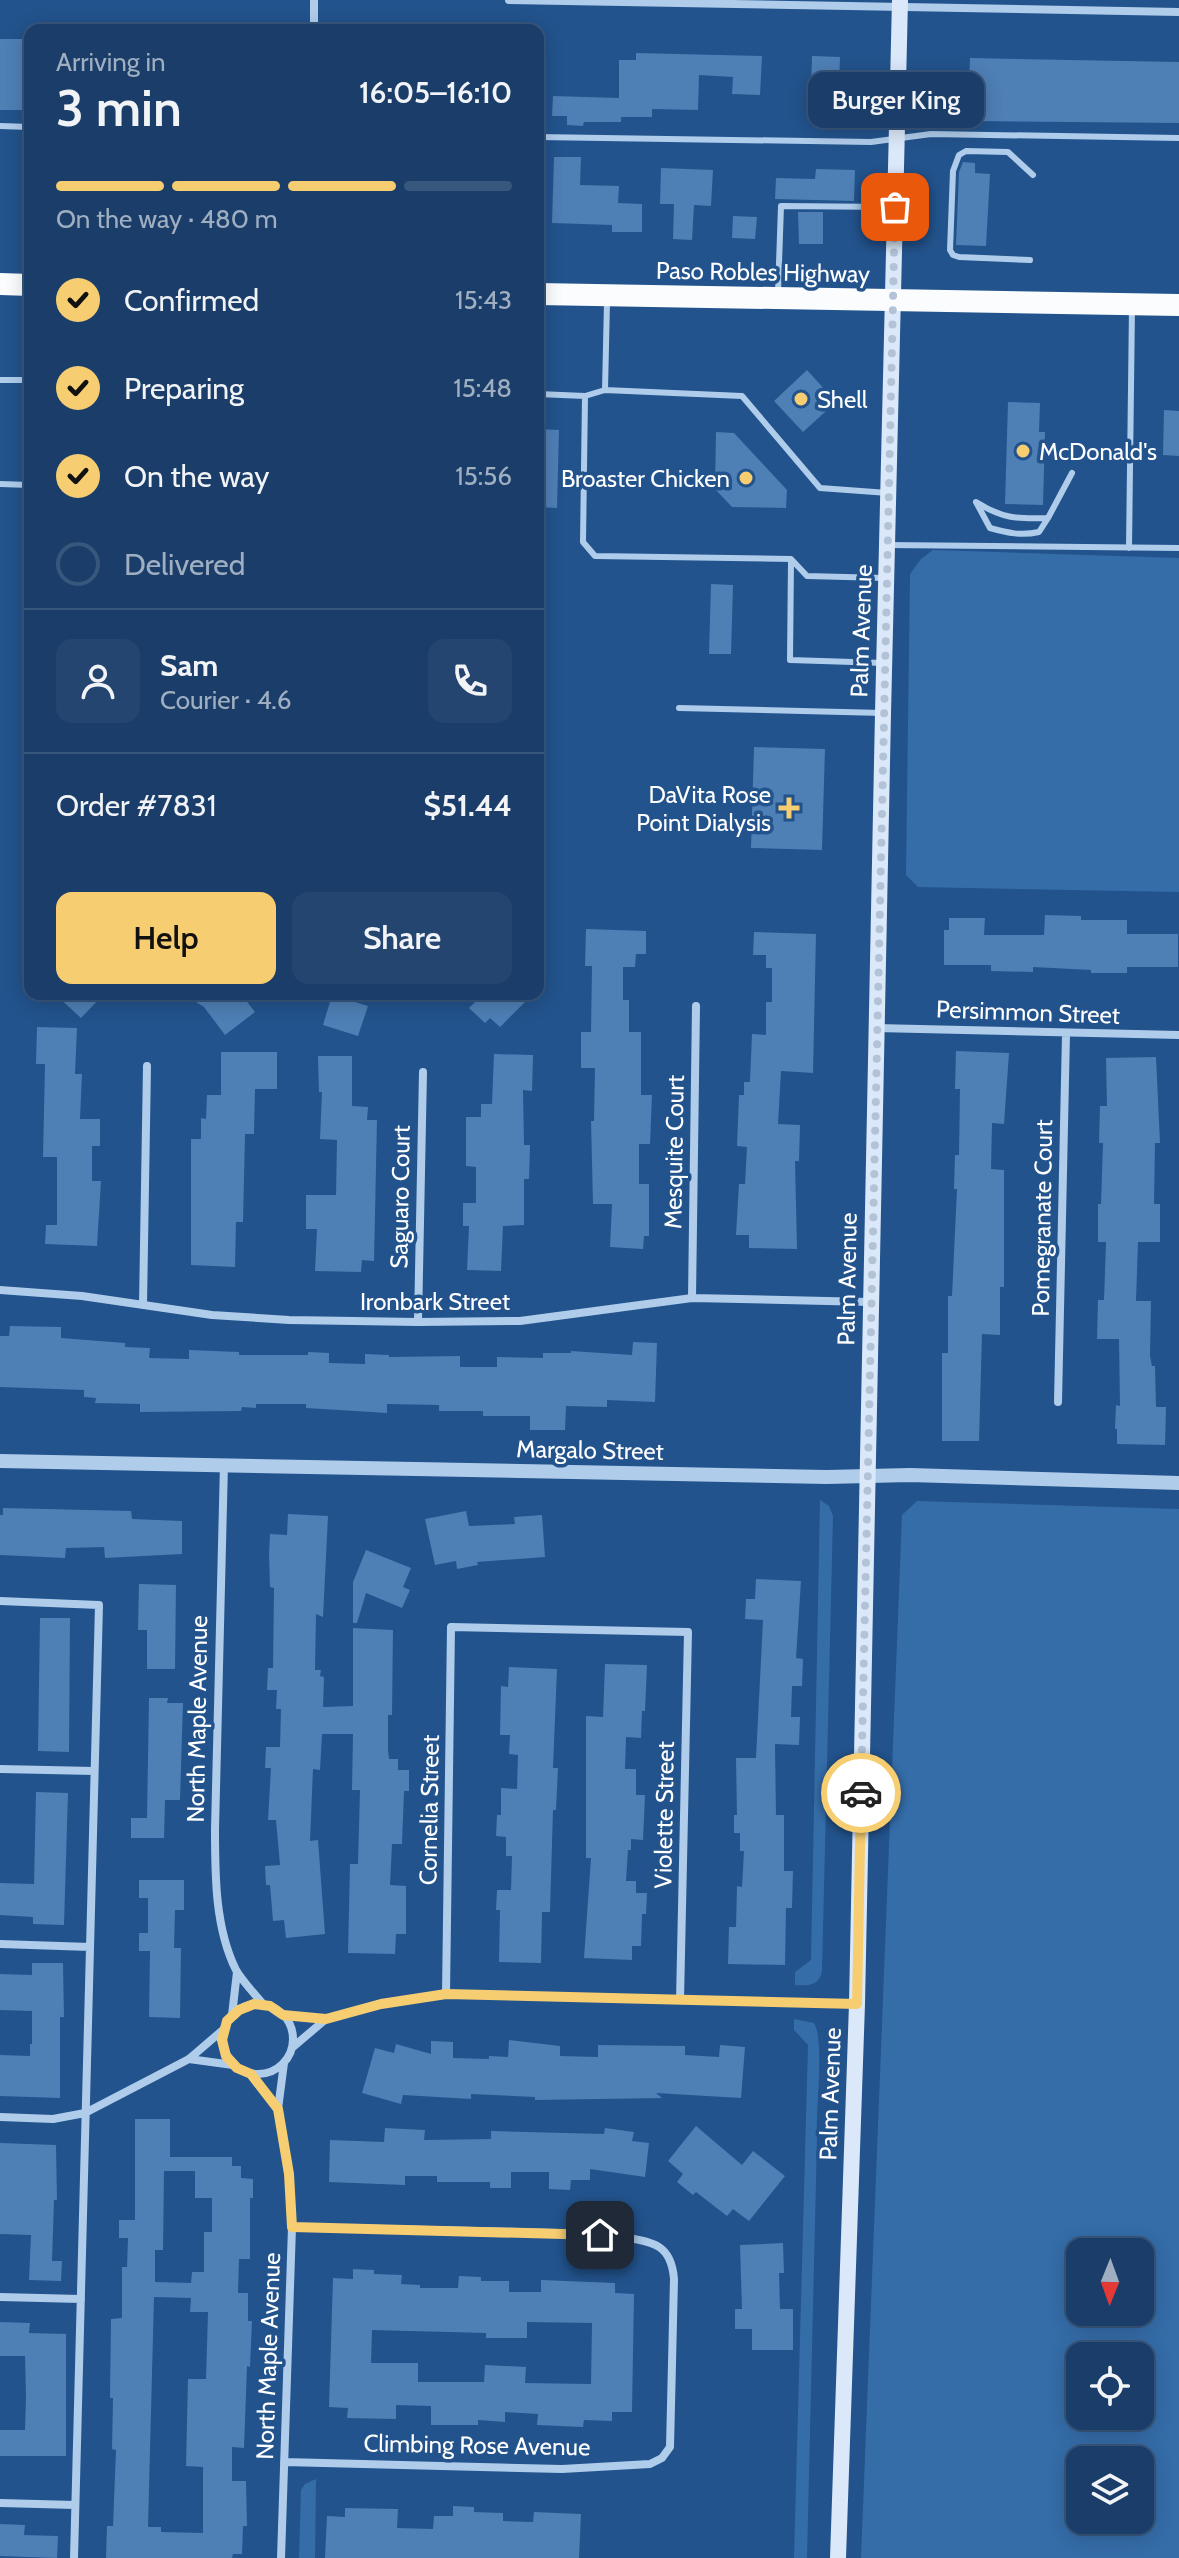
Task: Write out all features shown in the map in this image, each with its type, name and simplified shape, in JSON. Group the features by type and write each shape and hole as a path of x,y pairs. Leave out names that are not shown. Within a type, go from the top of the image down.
{"highway":[{"path":"0,284 24,285"},
{"name":"Paso Robles Highway","path":"544,294 1179,305"}],"main road":[{"name":"Palm Avenue","path":"838,2558 857,2004 900,4"}],"street":[{"path":"314,0 314,24"},
{"path":"509,0 900,4 1179,12"},
{"name":"Mesquite Court","path":"692,1298 696,1006"},
{"name":"Persimmon Street","path":"876,1028 1179,1035"},
{"name":"Pomegranate Court","path":"1058,1402 1066,1034"},
{"path":"143,1305 147,1066"},
{"name":"Saguaro Court","path":"418,1322 423,1072"},
{"name":"Ironbark Street","path":"0,1290 82,1296 212,1315 418,1322 533,1319 692,1298 870,1302"},
{"name":"Margalo Street","path":"0,1461 1179,1483"},
{"name":"North Maple Avenue","path":"0,2117 53,2119 85,2113 189,2059 224,2029 232,2015 237,1971 219,1905 215,1858 224,1464"},
{"path":"0,1601 99,1605 74,2558"},
{"name":"Violette Street","path":"451,1627 688,1632 680,2000"},
{"name":"Cornelia Street","path":"446,1994 451,1627"},
{"path":"0,1769 94,1771"},
{"path":"0,1944 90,1947"},
{"name":"North Maple Avenue","path":"237,1971 263,2004 283,2015"},
{"path":"283,2015 326,2019 381,2004 446,1994 857,2004"},
{"path":"232,2015 246,2006 263,2004"},
{"path":"283,2015 293,2033 292,2047"},
{"path":"292,2047 326,2019"},
{"path":"224,2029 224,2051 233,2065"},
{"name":"North Maple Avenue","path":"281,2558 292,2227 289,2174 278,2109 284,2063 292,2047"},
{"name":"North Maple Avenue","path":"189,2059 233,2065 251,2074 278,2109"},
{"path":"251,2074 269,2073 284,2063"},
{"name":"Climbing Rose Avenue","path":"284,2462 562,2469 650,2464 667,2454 674,2279 667,2254 658,2246 646,2242 590,2235 292,2227"},
{"path":"0,2297 81,2299"},
{"path":"0,2503 75,2505"}],"lane":[{"path":"0,126 24,127"},
{"path":"544,137 871,142 931,134 1179,138"},
{"path":"1030,260 959,257 950,250 953,171 959,155 966,151 1008,152 1033,175"},
{"path":"778,298 781,206 895,207"},
{"path":"605,390 607,295"},
{"path":"1129,548 1132,304"},
{"path":"0,380 24,380"},
{"path":"544,394 585,396 605,390 742,396 820,488 888,493"},
{"path":"585,396 583,542 595,556 791,559 807,576 886,578"},
{"path":"1048,518 997,516 976,502 990,528 1009,534 1039,532 1048,518 1072,473"},
{"path":"0,484 24,485"},
{"path":"887,545 1179,548"},
{"path":"791,559 790,660 884,663"},
{"path":"679,708 883,713"}],"shaded area":[{"path":"933,550 1179,558 1179,892 918,887 906,875 910,574 921,559"},
{"path":"820,1500 829,1506 833,1516 822,1971 816,1982 795,1985 795,1972 811,1960"},
{"path":"917,1501 1179,1509 1179,2558 861,2558 902,1515"},
{"path":"794,2019 814,2023 819,2044 807,2558 794,2558 808,2045 794,2030"},
{"path":"316,2479 315,2558 299,2558 301,2490 305,2484"}],"building":[{"path":"0,39 24,39 24,110 0,110"},
{"path":"636,53 762,56 760,95 732,94 733,77 699,75 698,110 652,109 652,117 621,117 621,122 584,122 583,126 567,125 567,116 552,116 553,96 619,98 619,60 636,60"},
{"path":"812,56 840,57 839,88 811,87"},
{"path":"970,58 1179,62 1179,123 968,121"},
{"path":"554,157 581,157 580,185 619,186 618,203 642,204 642,232 612,232 612,225 552,223"},
{"path":"963,162 975,163 975,173 990,174 986,246 956,245 959,172"},
{"path":"661,168 713,170 711,206 694,205 692,240 673,239 674,204 660,204"},
{"path":"816,169 855,170 854,201 775,199 776,178 815,179"},
{"path":"798,212 823,212 823,244 799,244"},
{"path":"733,216 757,217 755,239 732,238"},
{"path":"807,370 836,402 803,432 774,401"},
{"path":"1008,402 1040,403 1039,432 1045,432 1043,505 1005,504"},
{"path":"1164,410 1179,411 1179,456 1163,455"},
{"path":"544,429 559,430 557,508 544,507"},
{"path":"716,432 734,433 787,490 786,508 732,507 715,489"},
{"path":"711,584 733,585 731,654 709,654"},
{"path":"754,747 825,749 822,850 751,848"},
{"path":"1045,915 1081,916 1081,920 1127,920 1127,934 1178,934 1178,967 1127,967 1127,973 1091,973 1091,970 1033,967 1033,972 991,971 991,965 944,965 944,930 949,930 949,918 985,918 984,935 1044,935"},
{"path":"586,929 646,931 646,954 636,954 635,967 623,967 623,1000 629,1000 629,1032 641,1032 641,1095 652,1095 650,1144 639,1144 639,1184 649,1184 649,1236 644,1236 643,1249 610,1247 612,1204 593,1204 591,1121 594,1121 595,1068 581,1068 581,1032 591,1032 592,966 585,966"},
{"path":"754,932 816,934 813,1073 781,1071 778,1124 800,1125 799,1161 795,1161 797,1249 749,1248 749,1235 736,1235 739,1184 745,1184 747,1147 737,1146 739,1095 744,1095 744,1082 750,1082 752,1034 766,1035 766,1002 772,1002 772,968 766,968 766,955 753,955"},
{"path":"62,1000 98,1000 81,1018"},
{"path":"193,1000 246,1000 255,1012 225,1035 204,1007"},
{"path":"330,1000 348,1000 368,1006 358,1036 323,1025"},
{"path":"477,1000 527,1000 500,1027 490,1018 485,1023 469,1008"},
{"path":"37,1027 77,1028 75,1074 82,1074 80,1119 100,1119 100,1146 92,1146 92,1181 101,1181 97,1246 45,1244 46,1225 57,1225 57,1157 43,1157 45,1064 36,1064"},
{"path":"956,1051 1009,1053 1004,1124 992,1123 991,1169 1004,1170 1004,1287 1000,1287 1000,1335 982,1334 979,1441 942,1441 942,1353 948,1353 948,1296 952,1296 957,1189 954,1189 955,1155 959,1155 960,1089 955,1089"},
{"path":"221,1052 277,1052 277,1089 255,1089 254,1134 245,1134 243,1222 236,1222 235,1267 191,1265 191,1139 201,1139 201,1118 206,1119 207,1095 221,1095"},
{"path":"494,1054 533,1055 532,1091 523,1090 524,1145 530,1145 529,1179 524,1179 524,1225 503,1226 501,1271 467,1270 469,1226 463,1226 463,1203 476,1203 476,1167 466,1166 466,1117 481,1117 481,1104 492,1104"},
{"path":"318,1056 352,1056 352,1106 368,1107 367,1120 377,1120 374,1261 362,1260 361,1272 315,1271 317,1229 306,1229 306,1195 336,1195 337,1140 320,1139 322,1092 319,1092"},
{"path":"1156,1057 1160,1143 1155,1143 1154,1204 1160,1204 1160,1242 1138,1242 1136,1301 1151,1301 1150,1356 1152,1366 1155,1366 1156,1407 1166,1407 1165,1445 1117,1444 1119,1339 1097,1339 1098,1300 1104,1300 1106,1242 1098,1242 1103,1143 1099,1143 1100,1106 1107,1106 1106,1058"},
{"path":"10,1326 61,1327 61,1338 150,1348 149,1358 189,1359 189,1350 239,1352 239,1355 329,1353 329,1363 365,1364 365,1354 389,1357 460,1356 460,1367 497,1367 497,1357 543,1358 543,1353 571,1351 632,1355 633,1342 657,1343 655,1402 607,1400 607,1407 566,1406 565,1430 530,1430 530,1416 483,1416 483,1411 439,1411 439,1405 387,1404 387,1413 306,1408 306,1404 256,1404 256,1408 242,1407 241,1411 140,1412 140,1404 95,1403 96,1398 84,1397 84,1390 0,1387 0,1336 9,1336"},
{"path":"3,1508 131,1511 132,1519 182,1521 182,1554 105,1558 104,1547 66,1548 65,1558 0,1555 0,1515 3,1515"},
{"path":"466,1511 469,1526 515,1524 514,1517 542,1515 545,1557 477,1562 478,1565 457,1569 456,1561 435,1565 425,1519"},
{"path":"288,1514 328,1516 323,1617 316,1614 315,1670 321,1670 320,1676 324,1677 323,1707 353,1706 353,1628 393,1630 389,1759 398,1759 398,1770 409,1770 409,1791 404,1791 402,1844 392,1844 390,1885 406,1886 406,1934 396,1934 395,1954 348,1953 350,1864 358,1864 360,1790 352,1790 353,1734 322,1734 320,1770 313,1769 310,1841 318,1840 325,1934 286,1938 284,1920 273,1921 265,1866 280,1865 276,1820 268,1820 271,1768 265,1768 266,1747 280,1747 281,1709 276,1709 277,1690 267,1690 268,1668 273,1668 274,1588 270,1587 269,1554 270,1534 287,1535"},
{"path":"366,1550 411,1568 403,1587 410,1590 402,1608 366,1593 357,1623 353,1623 353,1582"},
{"path":"756,1579 801,1581 796,1658 803,1659 802,1686 792,1686 791,1717 800,1717 799,1745 775,1744 776,1815 784,1815 784,1871 793,1871 792,1908 786,1908 785,1965 728,1964 729,1927 736,1927 737,1886 742,1887 744,1851 740,1851 740,1833 734,1833 734,1815 737,1815 736,1758 756,1758 763,1620 745,1619 746,1599 755,1599"},
{"path":"139,1584 176,1585 175,1669 147,1669 147,1630 138,1630"},
{"path":"40,1618 70,1618 69,1752 38,1751"},
{"path":"605,1664 647,1665 641,1738 626,1737 625,1769 636,1769 636,1795 645,1795 643,1840 631,1839 631,1850 628,1850 626,1881 636,1881 636,1893 647,1893 646,1914 642,1914 641,1946 632,1946 632,1960 584,1958 591,1858 586,1858 586,1716 603,1717"},
{"path":"509,1667 557,1669 553,1768 558,1768 556,1810 553,1810 550,1912 542,1912 541,1963 499,1962 500,1910 496,1910 497,1890 511,1890 512,1856 506,1856 506,1837 496,1836 497,1815 501,1815 501,1788 517,1789 518,1755 509,1754 510,1735 500,1735 501,1686 508,1687"},
{"path":"149,1698 168,1698 167,1703 183,1703 180,1800 165,1800 164,1838 131,1838 131,1818 147,1818"},
{"path":"36,1792 68,1793 64,1925 33,1924 33,1917 0,1915 0,1883 34,1884"},
{"path":"139,1880 184,1880 184,1910 175,1910 174,1948 181,1948 180,2018 149,2017 150,1951 139,1951 139,1933 148,1933 148,1898 139,1898"},
{"path":"32,1963 63,1963 60,2098 0,2096 0,2055 30,2056 32,2011 0,2010 0,1974 32,1975"},
{"path":"509,2040 560,2046 560,2056 598,2057 598,2045 685,2046 685,2055 719,2057 720,2045 745,2047 741,2098 656,2093 662,2098 535,2100 535,2097 471,2094 471,2099 403,2095 401,2104 362,2093 375,2048 394,2053 396,2044 431,2054 431,2041 453,2042 453,2058 489,2059 489,2056 508,2057"},
{"path":"135,2119 170,2119 170,2157 232,2157 232,2166 241,2166 241,2178 253,2179 250,2259 239,2259 238,2293 248,2293 248,2321 252,2321 244,2448 232,2447 232,2481 246,2481 247,2526 243,2526 242,2554 233,2554 232,2558 106,2558 107,2526 113,2526 116,2450 112,2449 113,2398 110,2398 111,2319 122,2318 122,2267 127,2267 128,2238 119,2238 119,2220 135,2220","holes":["164,2171 195,2171 195,2198 212,2198 212,2232 204,2232 204,2272 192,2272 191,2283 155,2282 155,2250 163,2250","154,2297 191,2298 190,2312 208,2312 206,2379 188,2379 186,2466 203,2467 203,2533 161,2532 161,2527 148,2527"]},
{"path":"696,2126 742,2165 753,2151 785,2176 749,2221 733,2209 727,2216 696,2192 693,2195 677,2182 683,2174 668,2161"},
{"path":"385,2128 425,2130 424,2140 491,2139 491,2131 604,2134 605,2128 634,2132 632,2141 649,2143 645,2177 590,2169 590,2180 571,2180 570,2190 549,2189 549,2172 511,2172 511,2188 490,2188 490,2182 437,2182 437,2176 405,2176 405,2185 329,2182 330,2140 384,2142"},
{"path":"0,2143 56,2145 57,2200 54,2200 52,2261 62,2261 61,2281 29,2280 31,2235 0,2234"},
{"path":"783,2243 784,2273 779,2273 780,2309 793,2309 793,2350 752,2350 752,2329 735,2329 735,2309 742,2309 740,2245"},
{"path":"353,2269 374,2270 374,2274 402,2275 401,2284 420,2285 420,2288 458,2288 459,2276 481,2277 481,2281 509,2281 509,2292 541,2292 541,2280 615,2283 615,2293 634,2294 632,2412 612,2412 612,2421 584,2420 583,2427 537,2425 538,2414 505,2412 505,2422 478,2420 478,2425 431,2425 431,2406 396,2405 396,2419 347,2418 348,2408 329,2407 333,2278 353,2279","holes":["527,2322 592,2323 591,2384 525,2383 526,2367 485,2365 484,2382 418,2382 418,2363 371,2363 372,2330 486,2333 486,2338 527,2338"]},
{"path":"0,2322 30,2323 29,2333 66,2334 66,2456 0,2456 0,2430 25,2430 26,2397 25,2356 0,2356"},
{"path":"453,2506 474,2507 474,2512 503,2513 503,2521 533,2522 534,2512 581,2514 579,2558 325,2558 327,2516 345,2517 345,2508 398,2509 397,2528 433,2529 434,2516 453,2516"},
{"path":"0,2524 25,2525 24,2535 58,2536 57,2558 0,2556"}],"way so far":[{"path":"861,1793 895,207"}],"place":[{"name":"Burger King","path":"895,207"},
{"name":"Shell","path":"801,399"},
{"name":"McDonald's","path":"1023,451"},
{"name":"Broaster Chicken","path":"746,478"},
{"name":"DaVita Rose Point Dialysis","path":"789,808"}],"route":[{"path":"600,2235 292,2227 289,2174 278,2109 251,2074 237,2068 226,2056 222,2040 227,2021 239,2010 254,2004 270,2006 283,2015 326,2019 381,2004 446,1994 857,2004 861,1793"}]}
